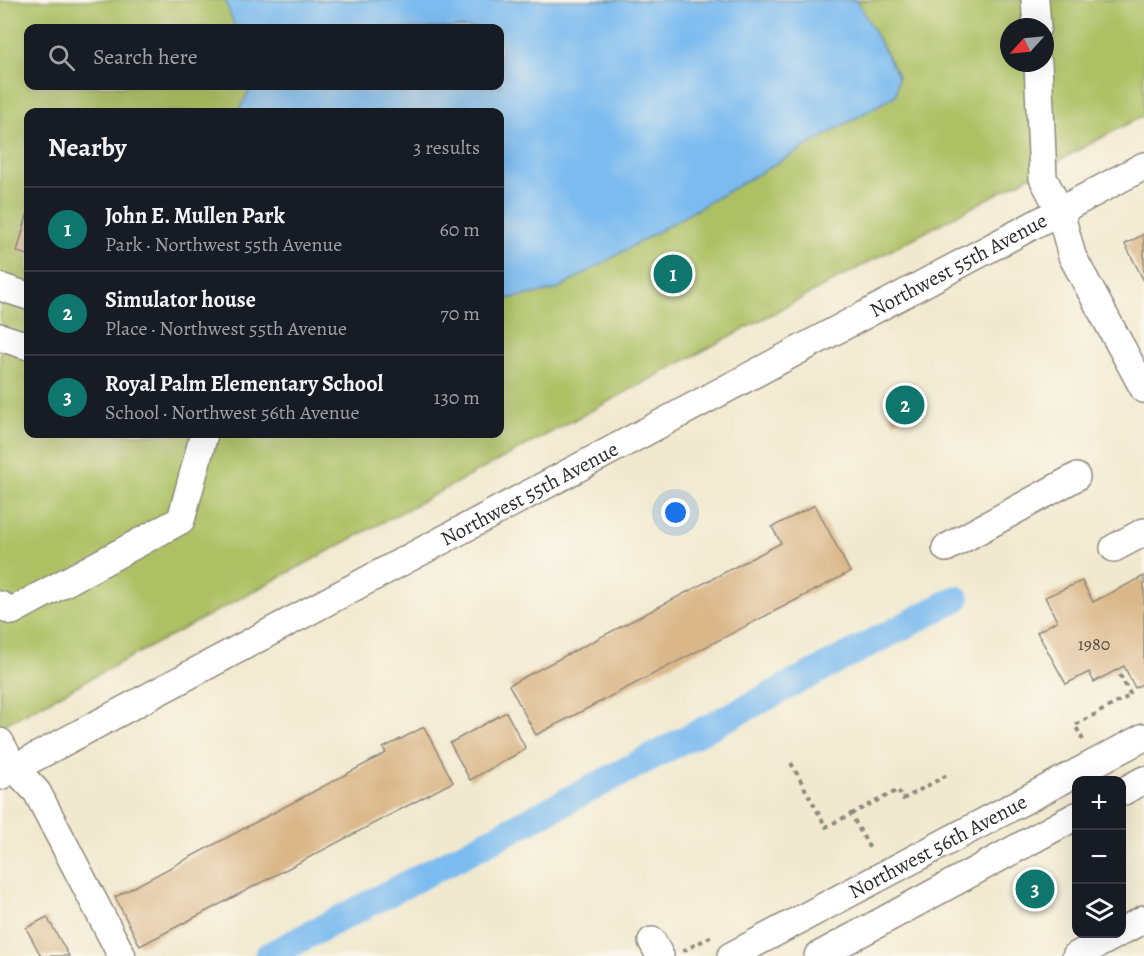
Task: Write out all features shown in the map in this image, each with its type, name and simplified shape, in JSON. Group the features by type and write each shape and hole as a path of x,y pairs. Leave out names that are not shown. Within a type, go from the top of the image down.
{"street":[{"path":"1035,0 1036,18"},
{"name":"Northwest 55th Avenue","path":"1038,72 1043,178 1060,211"},
{"name":"Northwest 55th Avenue","path":"7,772 1144,166"},
{"path":"1060,211 1072,256 1144,389"},
{"path":"0,287 24,295"},
{"path":"0,337 24,345"},
{"path":"0,605 12,611 181,520 203,438"},
{"path":"946,548 1076,477"},
{"path":"1114,548 1144,532"},
{"name":"Northwest 56th Avenue","path":"731,956 1144,738"},
{"path":"0,742 7,772 38,792 122,956"},
{"path":"1126,790 1144,780"},
{"name":"Northwest 56th Avenue","path":"816,956 1072,819"},
{"path":"1126,929 1144,919"},
{"path":"796,921 816,956"},
{"path":"1076,956 1108,938"}],"path":[{"path":"1084,741 1075,725 1131,695 1117,670"},
{"path":"1076,746 1094,736"},
{"path":"791,764 826,827 898,789 903,798 949,774"},
{"path":"851,814 870,851 880,846"}],"green space":[{"path":"0,0 1144,0 1144,115 0,727"}],"water":[{"path":"225,0 857,0 898,76 896,95 556,290 504,299 504,108 240,108 250,90 504,90 504,24 234,24"}],"building":[{"path":"24,227 24,254 17,252"},
{"path":"1144,234 1144,281 1125,244"},
{"path":"915,386 925,406 894,422 885,403"},
{"path":"815,505 850,572 536,735 509,685 781,543 772,527"},
{"path":"1144,576 1144,683 1135,688 1124,666 1094,682 1089,672 1066,684 1037,632 1057,621 1045,597 1082,581 1093,602"},
{"path":"506,712 526,749 470,780 450,743"},
{"path":"424,727 453,782 140,946 115,897 386,753 383,748"},
{"path":"47,917 69,956 41,956 26,928"}],"waterway":[{"path":"268,956 956,599"}],"place":[{"name":"John E. Mullen Park","path":"673,274"},
{"name":"Simulator house","path":"905,405"},
{"name":"Royal Palm Elementary School","path":"1035,889"}]}
